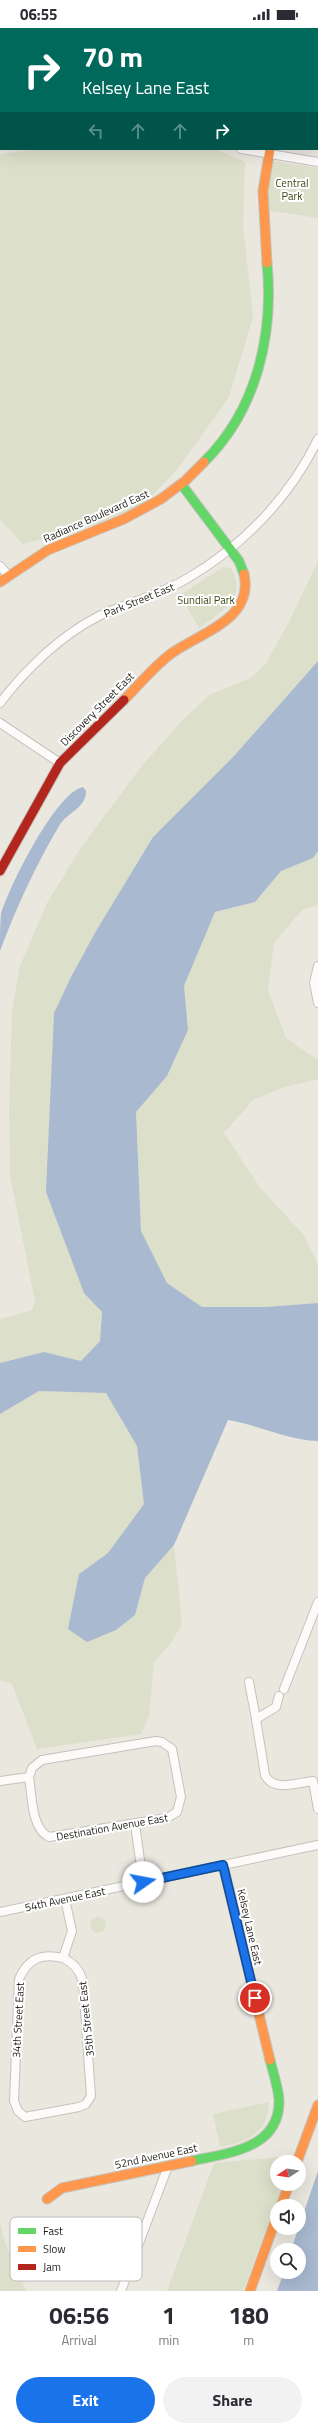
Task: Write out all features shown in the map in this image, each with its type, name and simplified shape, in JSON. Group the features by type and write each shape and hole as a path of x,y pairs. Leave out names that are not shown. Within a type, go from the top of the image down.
{"street":[{"path":"269,150 318,162"},
{"name":"Radiance Boulevard East","path":"0,582 8,575 55,546 134,515 182,485 215,450 236,420 256,379 264,349 269,321 270,294 261,206 269,150"},
{"name":"Park Street East","path":"0,703 46,653 80,627 100,616 156,595 188,578 230,549 264,519 285,494 305,466 318,439"},
{"path":"182,485 230,549"},
{"name":"Discovery Street East","path":"0,871 60,763 171,654 234,614 246,595 247,587 243,569 230,549"},
{"path":"0,566 8,575"},
{"path":"0,723 60,763"},
{"path":"317,1002 314,983 318,966"},
{"path":"256,1719 276,1707 318,1602"},
{"path":"249,1682 265,1775 268,1782 275,1786 315,1781 318,1809"},
{"name":"Destination Avenue East","path":"150,1741 162,1742 172,1749 181,1797 178,1812 171,1817 56,1838 46,1836 38,1826 29,1777 32,1768 42,1760 150,1741"},
{"path":"0,1781 29,1777"},
{"path":"135,1824 143,1882"},
{"name":"54th Avenue East","path":"0,1912 318,1845"},
{"name":"Kelsey Lane East","path":"223,1865 279,2099 277,2116 269,2133"},
{"path":"63,1958 72,1931 65,1899"},
{"name":"34th Street East","path":"21,2114 18,2111 14,2101 19,1979 25,1966 35,1958 52,1955 63,1958"},
{"name":"35th Street East","path":"21,2114 29,2117 79,2107 89,2101 92,2090 83,1982 77,1968 72,1962 63,1958"},
{"path":"300,2155 318,2105"},
{"name":"52nd Avenue East","path":"47,2199 62,2188 244,2150 263,2140 269,2133"},
{"path":"142,2235 168,2166"},
{"path":"250,2291 270,2235"},
{"path":"121,2291 125,2281"}],"green space":[{"path":"34,150 217,150 245,162 243,225 253,317 229,397 179,467 134,515 23,544 0,519 0,154"},
{"name":"Central Park","path":"270,161 318,168 318,218 265,210"},
{"path":"318,561 318,661 234,756 153,837 96,931 71,977 54,1013 48,1150 84,1292 102,1312 100,1341 81,1361 44,1352 0,1363 0,1319 32,1310 35,1302 10,1175 9,1111 12,1011 20,966 47,903 82,846 141,767 178,725 209,695 251,678 266,663 288,624"},
{"name":"Sundial Park","path":"223,567 231,568 235,579 236,588 234,596 230,604 199,628 180,595"},
{"path":"318,851 318,905 302,910 274,943 268,990 286,1038 318,1060 318,1079 282,1088 253,1100 224,1133 261,1189 304,1235 318,1265 318,1303 266,1307 202,1307 167,1283 141,1231 136,1112 167,1076 188,1030 184,986 215,912 255,902 281,871 313,858"},
{"path":"39,1391 106,1393 137,1446 144,1504 108,1553 79,1574 135,1615 145,1578 174,1545 182,1624 171,1643 154,1662 149,1716 141,1734 37,1749 12,1684 0,1680 0,1414"},
{"path":"98,1917 105,1922 106,1925 101,1932 98,1933 91,1928 90,1925 95,1918"},
{"path":"269,2102 264,2122 254,2135 239,2142 220,2147 213,2114"},
{"path":"270,2158 270,2191 280,2191 277,2199 270,2199 270,2219 243,2291 167,2291 214,2163"},
{"path":"0,2222 4,2240 10,2254 10,2281 22,2281 26,2291 0,2291"}],"water":[{"path":"318,661 318,851 313,858 281,871 255,902 215,912 184,986 188,1030 167,1076 136,1112 141,1231 167,1283 202,1307 266,1307 318,1303 318,1441 295,1438 228,1420 174,1545 145,1578 135,1615 116,1630 87,1642 68,1629 79,1574 108,1553 144,1504 137,1446 106,1393 39,1391 0,1414 0,1363 44,1352 81,1361 100,1341 102,1312 84,1293 46,1192 54,1013 71,977 96,931 153,837 234,756"},
{"path":"83,787 86,791 83,802 62,821 42,856 0,951 1,914 13,883 23,863 47,822 60,805 72,793"},
{"path":"318,2171 318,2291 277,2291 281,2279 306,2279 306,2243 293,2243 296,2235 306,2235 306,2206"}],"traffic: fast":[{"path":"204,462 222,441 237,419 249,395 258,370 268,317 267,263"},
{"path":"182,485 239,561 244,574"},
{"path":"192,2161 221,2155 249,2146 262,2138 271,2129 277,2116 279,2099 270,2060"}],"traffic: slow":[{"path":"267,263 263,191 270,150"},
{"path":"0,582 48,550 124,519 161,499 185,481 204,462"},
{"path":"124,700 165,658 184,645 211,631 234,613 241,602 245,589 244,574"},
{"path":"223,1865 270,2060"},
{"path":"300,2155 318,2105"},
{"path":"47,2199 62,2188 192,2161"},
{"path":"284,2199 286,2191"},
{"path":"250,2291 270,2235"}],"traffic: jam":[{"path":"0,871 60,763 124,700"}],"route":[{"path":"143,1882 223,1865 255,1998"}]}
